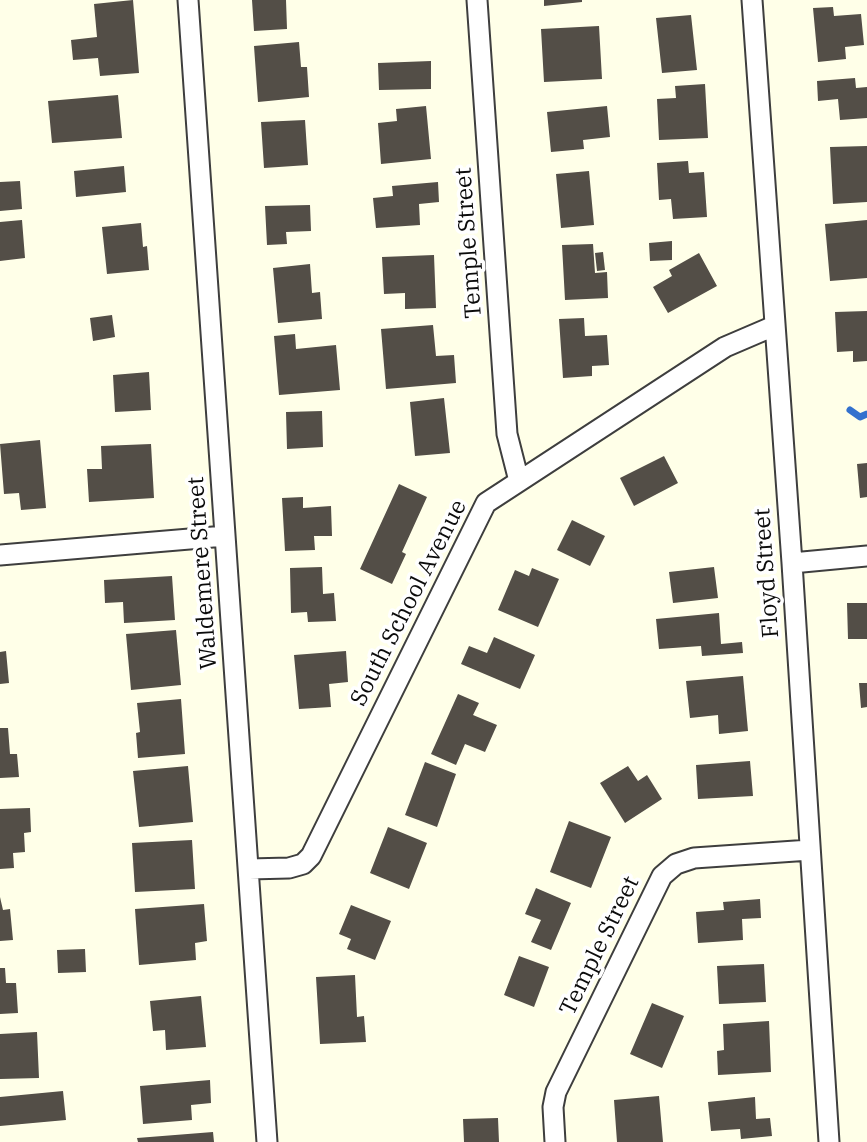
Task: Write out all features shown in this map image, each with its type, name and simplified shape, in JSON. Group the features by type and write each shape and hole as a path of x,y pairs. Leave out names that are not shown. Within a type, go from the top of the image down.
{"street":[{"name":"Waldemere Street","path":"188,0 267,1142"},
{"name":"Temple Street","path":"477,0 507,434 519,481"},
{"name":"Floyd Street","path":"752,0 829,1142"},
{"name":"South School Avenue","path":"249,869 289,868 303,864 311,856 486,503 725,347 774,326"},
{"path":"0,555 225,536"},
{"path":"792,563 867,556"},
{"name":"Temple Street","path":"555,1142 552,1107 556,1092 662,876 676,864 695,858 810,850"}],"building":[{"path":"133,0 139,73 100,76 98,58 73,60 71,40 97,37 94,4"},
{"path":"252,0 286,0 287,29 254,31"},
{"path":"544,0 582,0 582,2 544,6"},
{"path":"833,7 834,16 861,14 864,45 845,47 846,59 818,62 813,8"},
{"path":"691,15 697,70 662,73 656,18"},
{"path":"599,26 602,79 544,82 541,29"},
{"path":"299,42 301,67 307,67 309,97 258,102 254,46"},
{"path":"431,61 431,89 379,90 378,63"},
{"path":"855,78 856,88 867,87 867,118 840,120 838,99 818,101 817,81"},
{"path":"705,84 708,138 659,140 657,99 676,98 675,86"},
{"path":"118,95 122,138 52,143 48,101"},
{"path":"426,106 431,159 381,164 378,123 397,121 396,109"},
{"path":"607,106 610,137 583,140 584,149 551,152 547,112"},
{"path":"305,120 308,165 264,168 261,122"},
{"path":"867,146 867,202 833,204 830,147"},
{"path":"688,161 689,173 704,172 707,217 673,219 671,199 659,200 657,163"},
{"path":"124,166 126,192 76,197 74,171"},
{"path":"589,171 594,225 561,228 556,174"},
{"path":"20,181 22,209 0,211 0,182"},
{"path":"438,182 439,202 419,204 420,225 376,228 373,198 393,196 392,186"},
{"path":"310,205 311,231 286,232 287,244 267,245 265,206"},
{"path":"22,220 25,258 0,261 0,222"},
{"path":"867,220 867,278 830,281 825,224"},
{"path":"141,223 149,270 107,274 102,227"},
{"path":"672,241 672,260 650,261 649,243"},
{"path":"593,244 595,273 607,272 608,298 565,300 562,245"},
{"path":"603,252 605,270 597,271 595,253"},
{"path":"699,253 717,286 668,313 653,287 672,276 669,270"},
{"path":"434,255 436,308 405,309 405,293 384,294 382,257"},
{"path":"310,264 312,293 320,292 322,319 278,323 273,268"},
{"path":"867,311 867,361 853,362 853,351 837,352 835,312"},
{"path":"112,315 115,337 93,341 90,318"},
{"path":"584,318 585,336 607,335 609,365 592,366 592,376 563,378 559,319"},
{"path":"433,325 436,356 454,355 456,383 386,389 381,329"},
{"path":"295,334 296,349 336,345 340,390 279,395 274,336"},
{"path":"149,372 151,410 115,412 113,375"},
{"path":"444,398 450,453 415,456 410,402"},
{"path":"322,411 323,447 287,449 286,412"},
{"path":"40,440 46,508 21,510 19,493 4,494 0,444"},
{"path":"151,444 154,498 89,502 87,469 102,469 101,446"},
{"path":"664,456 678,483 634,506 620,478"},
{"path":"867,463 867,497 860,498 857,464"},
{"path":"399,484 427,497 402,552 406,554 392,584 360,569"},
{"path":"303,497 303,508 331,506 332,536 314,536 315,550 285,551 282,498"},
{"path":"572,520 605,536 590,566 557,550"},
{"path":"322,567 323,594 334,593 336,621 308,622 307,612 291,613 290,568"},
{"path":"714,567 718,598 673,603 669,572"},
{"path":"532,568 559,579 538,627 498,610 515,570 529,576"},
{"path":"172,576 175,620 124,623 123,602 105,603 104,580"},
{"path":"847,603 867,603 867,639 848,639"},
{"path":"719,613 721,644 742,642 743,653 702,656 701,646 659,649 656,619"},
{"path":"176,630 181,685 131,690 126,634"},
{"path":"494,637 535,655 520,689 461,664 469,646 487,653"},
{"path":"6,651 9,683 0,684 0,652"},
{"path":"346,651 348,682 329,684 331,707 299,709 294,655"},
{"path":"743,676 748,731 719,734 718,715 690,718 686,681"},
{"path":"859,683 867,683 867,707 861,708"},
{"path":"458,694 479,703 473,715 497,725 485,752 465,744 456,765 431,754"},
{"path":"181,699 185,754 138,758 136,733 140,732 137,703"},
{"path":"0,728 8,728 10,754 17,754 19,777 0,778"},
{"path":"750,761 753,796 698,799 696,765"},
{"path":"425,762 456,774 437,827 405,815"},
{"path":"188,766 193,822 139,827 133,771"},
{"path":"628,766 638,781 647,775 662,799 625,823 600,783"},
{"path":"30,808 31,832 24,833 25,852 13,853 14,868 0,869 0,809"},
{"path":"569,821 611,837 591,888 550,872"},
{"path":"388,827 427,843 409,889 370,873"},
{"path":"192,840 195,889 135,892 132,843"},
{"path":"536,888 571,903 551,950 531,942 541,920 525,914"},
{"path":"0,897 3,910 10,909 13,940 0,941"},
{"path":"760,899 761,918 742,919 743,940 698,943 696,912 724,910 723,902"},
{"path":"204,904 207,941 195,943 196,960 139,965 135,909"},
{"path":"351,905 391,921 375,960 347,949 351,939 339,934"},
{"path":"85,949 86,972 58,973 57,950"},
{"path":"519,956 549,967 534,1007 504,995"},
{"path":"764,964 766,1002 719,1004 717,966"},
{"path":"0,968 5,968 6,983 16,983 18,1013 0,1014"},
{"path":"355,975 357,1017 364,1016 366,1042 320,1044 316,977"},
{"path":"201,996 206,1047 166,1050 165,1030 153,1031 150,1001"},
{"path":"652,1003 684,1016 662,1068 630,1054"},
{"path":"769,1021 771,1072 718,1075 717,1051 724,1050 723,1024"},
{"path":"37,1032 39,1078 0,1079 0,1034"},
{"path":"210,1080 211,1103 191,1105 192,1120 143,1124 140,1086"},
{"path":"63,1091 66,1120 0,1126 0,1097"},
{"path":"659,1096 663,1142 617,1142 614,1100"},
{"path":"755,1097 756,1119 770,1118 772,1136 741,1139 740,1129 711,1131 708,1102"},
{"path":"498,1118 499,1142 464,1142 463,1119"},
{"path":"213,1132 214,1142 138,1142 137,1138"}],"waterway":[{"path":"850,410 860,417 867,414"}]}
